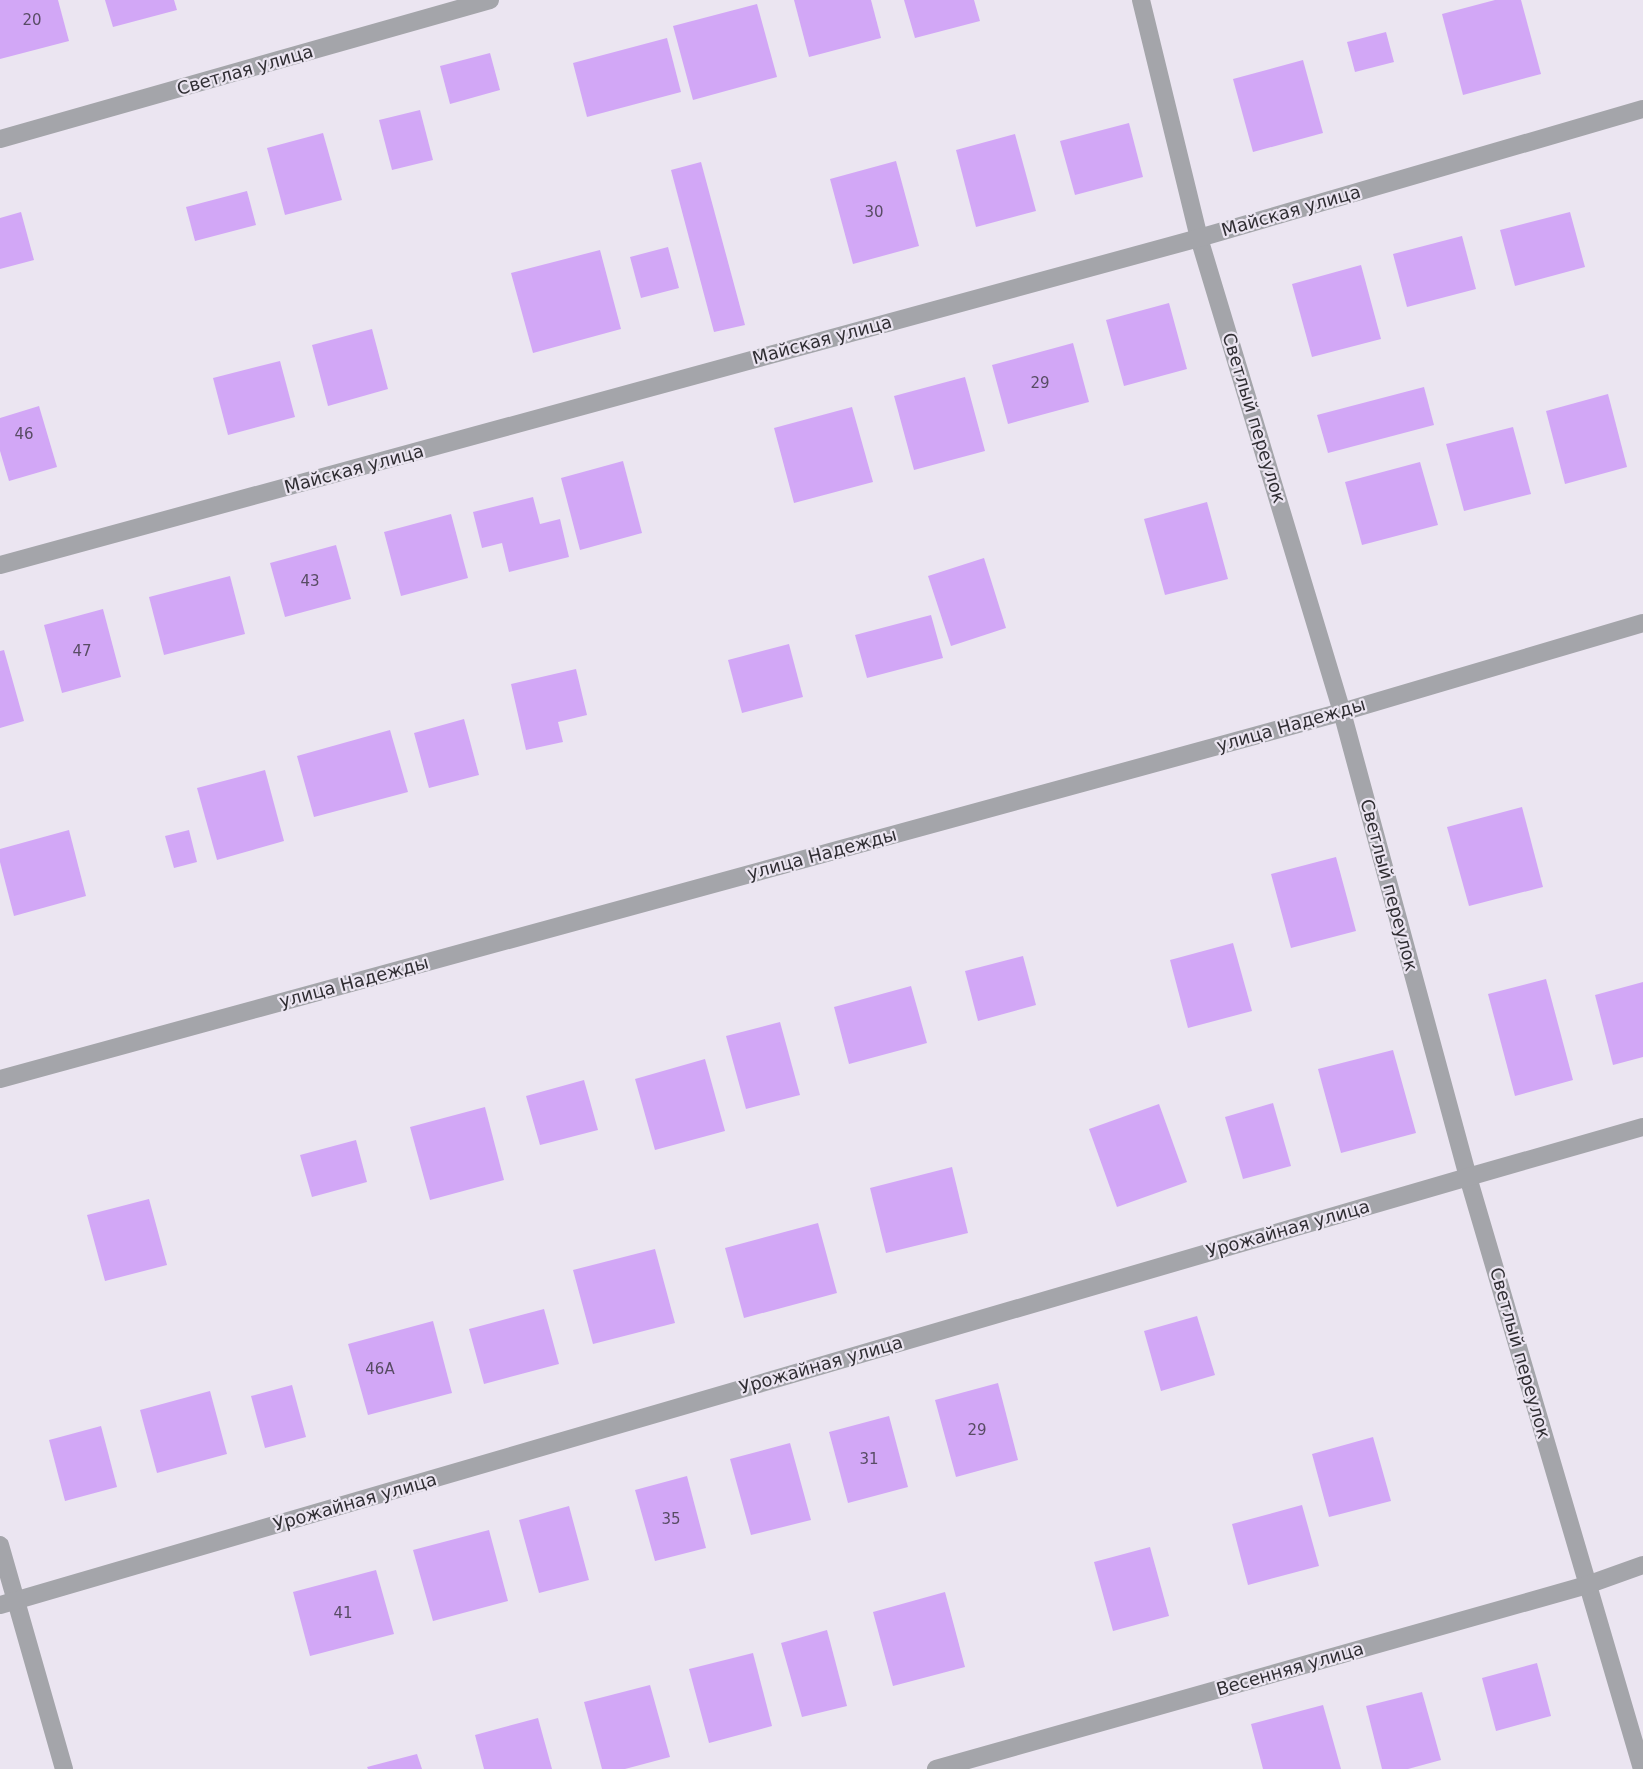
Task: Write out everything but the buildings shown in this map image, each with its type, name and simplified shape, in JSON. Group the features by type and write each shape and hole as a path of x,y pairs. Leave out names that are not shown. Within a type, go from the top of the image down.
{"street":[{"name":"Светлая улица","path":"0,139 490,0"},
{"name":"Светлый переулок","path":"1141,0 1199,238 1342,711 1468,1177 1642,1769"},
{"name":"Майская улица","path":"0,565 1199,238 1643,109"},
{"name":"улица Надежды","path":"0,1079 1342,711 1643,622"},
{"name":"Урожайная улица","path":"8,1603 1643,1127"},
{"path":"0,1545 8,1603 64,1769"},
{"name":"Весенняя улица","path":"936,1769 1587,1585 1643,1565"}]}
